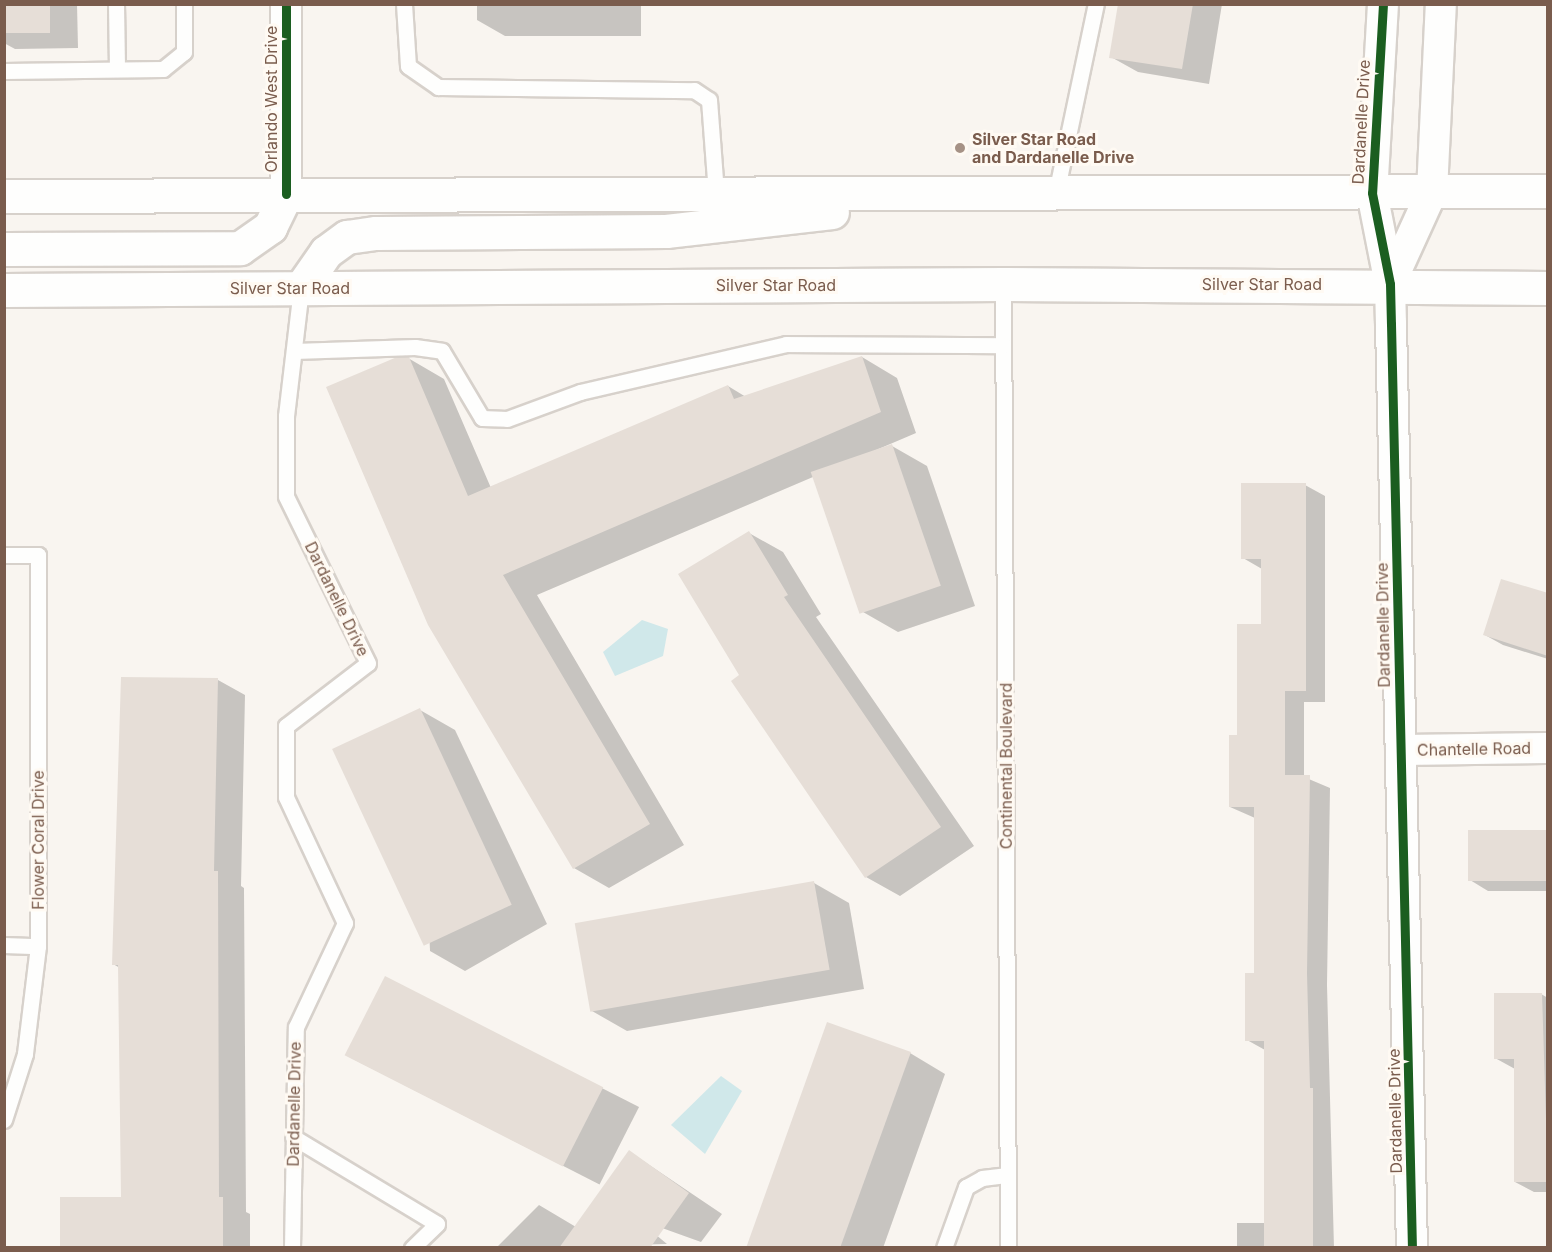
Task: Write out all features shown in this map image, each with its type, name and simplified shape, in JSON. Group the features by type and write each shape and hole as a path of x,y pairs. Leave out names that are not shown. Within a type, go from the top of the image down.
{"main road":[{"path":"4,196 1548,191"},
{"path":"4,249 240,248 270,227 286,194"},
{"path":"301,288 326,252 347,237 376,233 666,231 995,194"},
{"name":"Silver Star Road","path":"4,290 1003,284 1390,284 1548,288"}],"street":[{"name":"Orlando West Drive","path":"286,4 286,194"},
{"name":"Dardanelle Drive","path":"1383,4 1372,193 1390,284 1412,1248"},
{"name":"Dardanelle Drive","path":"1390,284 1432,192 1441,4"},
{"name":"Chantelle Road","path":"1401,750 1548,748"}],"lane":[{"path":"116,4 117,69"},
{"path":"4,71 163,69 184,52 184,4"},
{"path":"404,4 408,66 438,87 694,90 709,100 716,194"},
{"path":"1056,194 1096,4"},
{"name":"Continental Boulevard","path":"1003,284 1008,1248"},
{"name":"Dardanelle Drive","path":"292,1248 296,1027 345,923 286,797 286,726 368,663 286,496 286,416 301,288"},
{"path":"294,351 416,347 442,351 482,418 507,419 580,392 786,344 1003,345"},
{"name":"Flower Coral Drive","path":"4,555 38,555 38,946 25,1054 4,1120"},
{"path":"4,945 38,946"},
{"path":"293,1137 437,1224 412,1248"},
{"path":"944,1248 966,1187 982,1178 1008,1175"}],"water":[{"path":"642,620 668,629 663,656 615,676 603,652"},
{"path":"721,1076 742,1091 705,1154 671,1125"}],"building":[{"path":"4,4 50,4 50,33 4,33"},
{"path":"1118,4 1193,4 1182,69 1109,58"},
{"path":"862,356 881,412 503,575 650,824 573,869 428,625 326,387 397,357 409,357 468,496 728,385 734,399"},
{"path":"892,444 941,586 860,614 811,472"},
{"path":"1241,483 1306,483 1306,691 1285,691 1285,775 1310,775 1307,973 1310,1088 1313,1088 1313,1248 1264,1248 1264,1041 1245,1041 1245,973 1254,973 1254,807 1229,807 1229,735 1237,735 1237,624 1261,624 1261,559 1241,559"},
{"path":"749,531 788,595 784,597 941,827 865,878 731,681 739,675 678,574"},
{"path":"1501,579 1548,593 1548,656 1483,635"},
{"path":"121,677 218,678 214,871 218,871 219,1197 223,1197 223,1248 60,1248 60,1197 121,1197 118,965 112,965"},
{"path":"420,708 512,905 424,946 332,749"},
{"path":"1468,830 1548,830 1548,881 1468,881"},
{"path":"814,881 830,970 590,1012 575,923"},
{"path":"385,976 603,1087 563,1167 345,1055"},
{"path":"1494,993 1542,993 1548,1182 1514,1182 1514,1059 1494,1059"},
{"path":"827,1022 911,1052 840,1248 746,1248"},
{"path":"629,1150 689,1193 650,1248 559,1248"}],"cycle path":[{"path":"286,4 286,194"},
{"path":"1383,4 1372,193 1390,284 1412,1248"}],"place":[{"name":"Silver Star Road and Dardanelle Drive","path":"960,148"}]}
